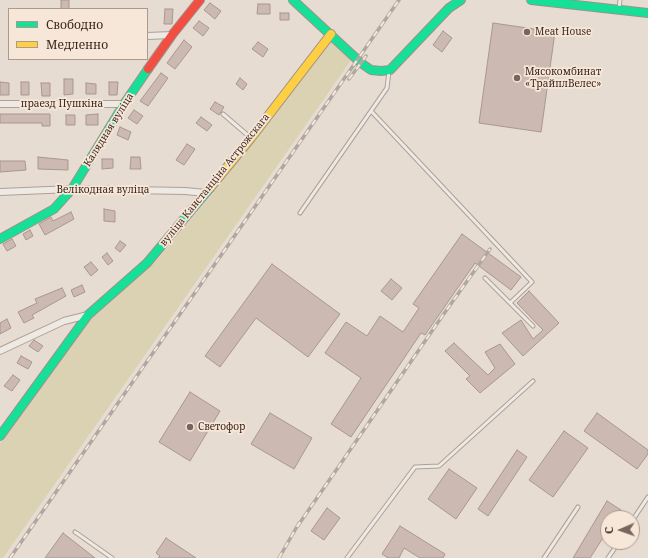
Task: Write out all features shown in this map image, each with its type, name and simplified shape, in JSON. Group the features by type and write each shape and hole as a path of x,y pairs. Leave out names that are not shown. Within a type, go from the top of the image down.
{"street":[{"name":"Калядная вуліца","path":"0,239 54,209 72,189 124,104 172,36 200,0"},
{"path":"293,0 361,63 371,70 381,72 390,70 449,8 461,0"},
{"path":"531,0 648,13"},
{"name":"вуліца Канстанціна Астрожскага","path":"0,436 88,315 147,263 251,138 331,34"},
{"path":"148,36 172,36"},
{"name":"праезд Пушкіна","path":"0,104 124,104"},
{"name":"Велікодная вуліца","path":"0,192 72,189 185,191 206,193"},
{"name":"вуліца Канстанціна Астрожскага","path":"0,351 64,321 88,315"}],"lane":[{"path":"619,10 620,0"},
{"path":"300,213 387,88 390,70"},
{"path":"371,111 532,282 510,303"},
{"path":"223,114 251,138"},
{"path":"485,278 533,326"},
{"path":"348,558 415,468 439,466 532,381"},
{"path":"639,510 648,497"},
{"path":"544,558 578,507"},
{"path":"75,532 112,558"}],"shaded area":[{"path":"334,37 354,56 3,558 0,558 0,443 92,318 157,260 220,185 298,81"}],"building":[{"path":"61,0 69,0 69,8 61,8"},
{"path":"210,3 221,11 215,19 204,10"},
{"path":"258,4 270,4 270,14 257,14"},
{"path":"165,9 173,9 172,24 164,24"},
{"path":"280,13 289,13 289,20 280,20"},
{"path":"199,21 209,28 203,36 193,28"},
{"name":"Мясокомбинат «ТрайплВелес»","path":"493,23 555,32 541,132 479,123"},
{"path":"443,31 452,38 442,52 433,45"},
{"path":"184,40 192,47 175,69 167,63"},
{"path":"258,42 268,49 263,57 252,49"},
{"path":"161,73 168,78 148,106 140,101"},
{"path":"240,78 247,84 243,90 236,84"},
{"path":"64,79 73,79 73,94 64,95"},
{"path":"0,82 9,83 9,95 0,95"},
{"path":"21,82 29,82 29,95 21,95"},
{"path":"109,82 118,82 117,95 109,95"},
{"path":"41,83 50,83 50,96 42,96"},
{"path":"86,83 96,84 96,94 86,94"},
{"path":"215,102 224,107 219,115 210,109"},
{"path":"134,110 143,116 137,124 128,118"},
{"path":"0,114 50,114 50,126 42,126 42,123 0,123"},
{"path":"98,114 98,125 86,125 86,115"},
{"path":"66,115 75,115 75,125 66,125"},
{"path":"201,117 212,125 207,131 196,123"},
{"path":"120,127 131,132 128,140 117,135"},
{"path":"187,144 195,149 184,165 176,160"},
{"path":"38,157 68,160 68,170 38,169"},
{"path":"131,157 140,157 141,169 130,169"},
{"path":"102,159 113,159 113,168 102,169"},
{"path":"0,161 25,161 26,170 0,172"},
{"path":"104,209 115,211 115,222 104,221"},
{"path":"71,212 74,219 45,235 39,224 51,217 53,221"},
{"path":"30,230 33,236 26,240 23,234"},
{"path":"462,234 521,277 511,290 475,263 425,335 421,333 351,437 331,424 361,378 325,353 346,322 367,336 380,316 403,332 419,308 413,304"},
{"path":"12,239 16,246 7,251 3,244"},
{"path":"120,241 126,245 120,252 115,248"},
{"path":"107,253 113,261 108,265 102,257"},
{"path":"91,262 98,270 91,276 84,267"},
{"path":"272,264 340,314 308,357 256,318 220,367 205,356"},
{"path":"391,279 402,288 392,300 381,291"},
{"path":"82,285 85,292 74,297 71,290"},
{"path":"62,288 66,296 32,315 34,318 24,323 18,312 37,303 35,299"},
{"path":"529,291 559,323 523,356 502,333 521,320 533,339 543,330 517,303"},
{"path":"7,319 11,328 0,334 0,323"},
{"path":"34,340 43,346 38,352 29,346"},
{"path":"454,343 488,375 495,368 485,352 500,344 515,364 480,393 466,379 470,376 445,351"},
{"path":"21,356 32,362 28,369 17,363"},
{"path":"13,375 20,380 12,391 4,386"},
{"name":"Светофор","path":"190,392 220,411 190,461 159,442"},
{"path":"270,413 312,438 294,469 251,444"},
{"path":"597,413 648,450 648,454 637,469 584,431"},
{"path":"564,431 588,448 553,497 529,480"},
{"path":"517,450 527,457 488,516 478,509"},
{"path":"449,469 477,488 456,519 428,499"},
{"path":"607,501 621,510 602,510"},
{"path":"327,508 340,518 324,540 311,531"},
{"path":"600,513 600,542 590,558 573,558"},
{"path":"400,526 445,554 443,558 420,558 404,548 399,558 388,558 382,554"},
{"path":"63,533 95,558 45,558"},
{"path":"166,538 196,558 158,558 160,556 156,553"}],"railway":[{"path":"10,558 399,0"},
{"path":"349,79 366,56"},
{"path":"297,527 490,249"},
{"path":"279,558 299,523"}],"traffic: fast":[{"path":"293,0 361,63 371,70 381,71 390,70 449,8 461,0"},
{"path":"531,0 648,13"},
{"path":"0,239 54,209 72,189 124,104 148,69"},
{"path":"0,436 88,315 147,263 210,188"}],"traffic: slow":[{"path":"210,188 251,138 331,34"}],"traffic: jam":[{"path":"148,69 172,35 200,0"}],"place":[{"name":"Meat House","path":"527,32"},
{"name":"Мясокомбинат «ТрайплВелес»","path":"517,78"},
{"name":"Светофор","path":"190,427"}]}
